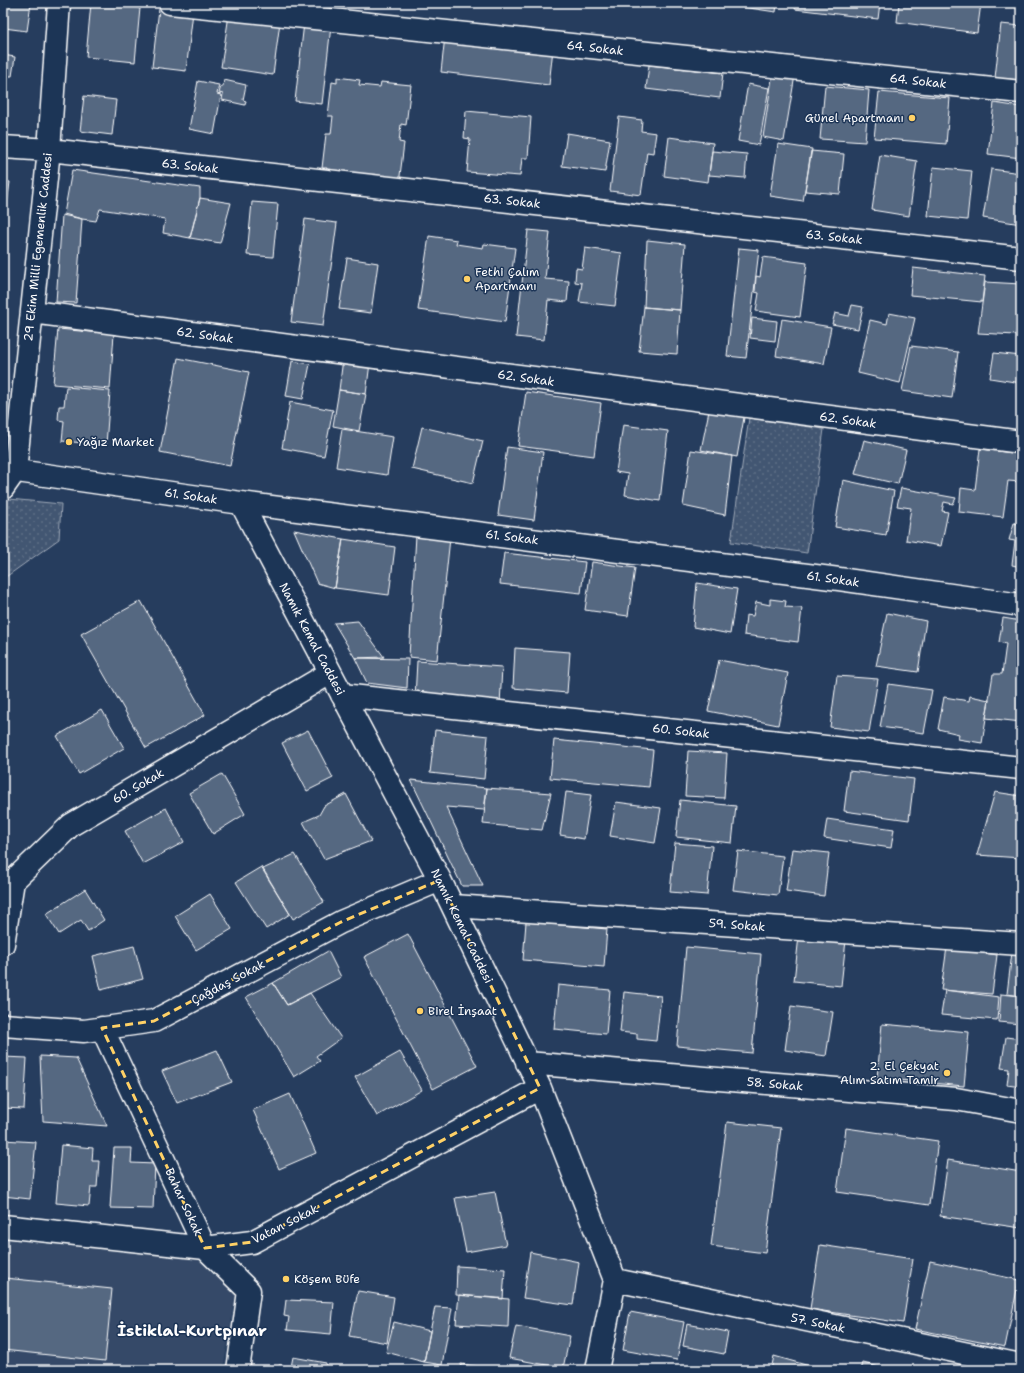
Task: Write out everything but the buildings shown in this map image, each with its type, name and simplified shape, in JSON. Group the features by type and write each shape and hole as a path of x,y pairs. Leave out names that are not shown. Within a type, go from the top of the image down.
{"street":[{"name":"29 Ekim Milli Egemenlik Caddesi","path":"7,476 32,312 49,150 59,3"},
{"name":"64. Sokak","path":"170,3 1021,92"},
{"name":"63. Sokak","path":"3,147 49,150 1021,258"},
{"name":"62. Sokak","path":"32,312 1021,442"},
{"name":"61. Sokak","path":"7,476 241,503 839,579 1021,605"},
{"name":"Namık Kemal Caddesi","path":"241,503 440,880 540,1088 615,1280"},
{"name":"60. Sokak","path":"3,944 13,881 71,825 330,673"},
{"name":"60. Sokak","path":"342,695 1021,768"},
{"name":"Çağdaş Sokak","path":"3,1025 84,1031 154,1021 340,922 440,880"},
{"name":"59. Sokak","path":"452,906 1021,944"},
{"name":"Bahar Sokak","path":"102,1028 205,1248 249,1291 238,1370"},
{"name":"58. Sokak","path":"527,1063 956,1099 1021,1112"},
{"name":"Vatan Sokak","path":"3,1226 205,1248 252,1242 540,1088"},
{"name":"57. Sokak","path":"615,1280 1021,1365"},
{"path":"597,1370 615,1280"}],"highlighted area":[{"path":"440,880 540,1088 252,1242 205,1248 102,1028 154,1021 341,922"}],"shaded area":[{"path":"749,418 824,429 807,553 731,542"},
{"path":"9,499 61,504 59,539 3,579 3,505"},
{"path":"3,1235 198,1258 236,1293 223,1370 3,1370"}],"place":[{"name":"Günel Apartmanı","path":"912,118"},
{"name":"Fethi Çalım Apartmanı","path":"467,279"},
{"name":"Yağız Market","path":"69,442"},
{"name":"Birel İnşaat","path":"420,1011"},
{"name":"2. El Çekyat Alım Satım Tamir","path":"947,1073"},
{"name":"Köşem Büfe","path":"286,1279"}],"district":[{"name":"İstiklal-Kurtpınar","path":"192,1330"}]}
